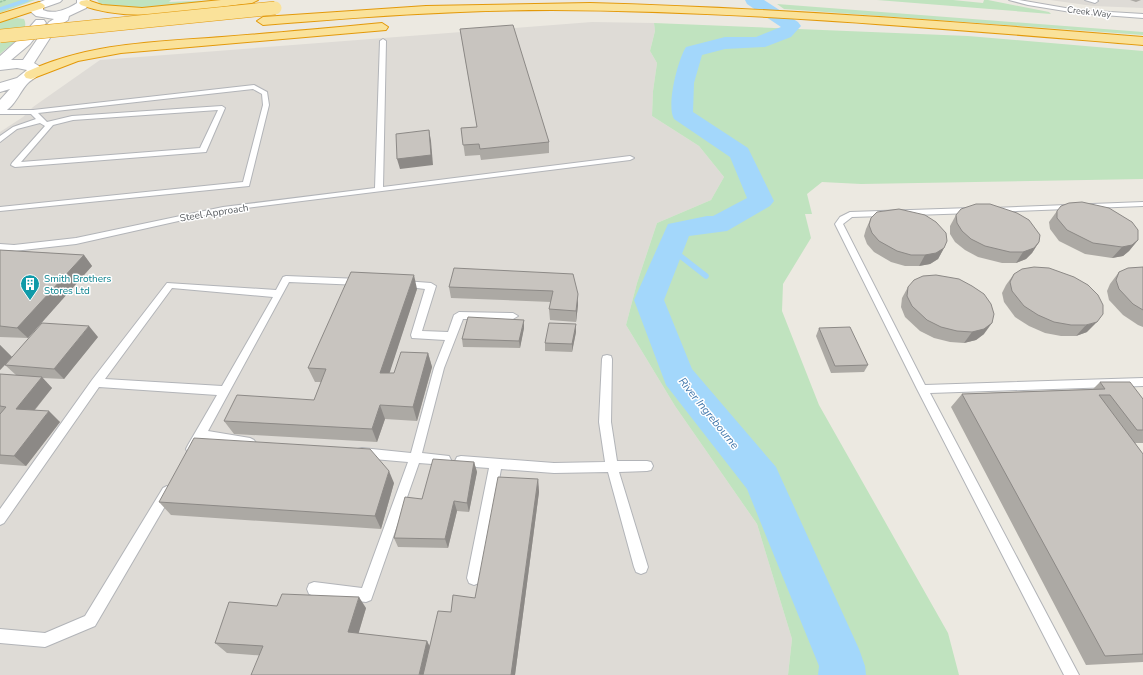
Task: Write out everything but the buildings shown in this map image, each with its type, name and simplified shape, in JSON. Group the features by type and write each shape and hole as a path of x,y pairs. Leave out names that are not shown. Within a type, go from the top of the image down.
{"highway":[{"path":"84,2 101,9 134,12 252,0"},
{"path":"335,4 397,0"},
{"path":"0,36 290,7"},
{"path":"0,47 263,21 488,8 588,7 802,15 1143,41"},
{"path":"0,18 40,10"},
{"path":"445,22 566,14 697,10"},
{"path":"1053,20 1136,28"},
{"path":"26,74 71,60 119,50 393,26"}],"street":[{"path":"40,10 56,0"},
{"path":"0,109 16,92 53,25 84,2"},
{"path":"40,10 52,15 73,11"},
{"path":"0,63 38,27 41,21 40,10"},
{"path":"0,66 26,74"},
{"path":"0,88 26,74"}],"lane":[{"name":"Creek Way","path":"1012,0 1044,7 1120,16 1143,16"},
{"path":"1088,0 1095,1"},
{"path":"379,190 382,42"},
{"path":"0,112 33,112 254,87 265,93 266,105 246,184 0,209"},
{"path":"33,112 45,124 78,118 222,108 203,150 15,165 51,123"},
{"path":"0,140 15,128 41,120"},
{"name":"Steel Approach","path":"0,247 14,248 76,241 223,209 630,158"},
{"path":"1072,675 922,389 839,224 843,219 850,215 1143,204"},
{"path":"188,456 201,435 286,279 373,283"},
{"path":"395,284 431,286 416,335 451,336"},
{"path":"0,520 96,383 170,285 279,294"},
{"path":"314,589 366,596 384,550 415,458 439,368 459,315 513,316"},
{"path":"607,359 605,422 612,467 641,567"},
{"path":"922,389 1143,382"},
{"path":"96,383 225,391"},
{"path":"1110,383 1119,395"},
{"path":"201,435 260,444"},
{"path":"354,452 554,468 647,466"},
{"path":"474,578 496,464"},
{"path":"0,636 45,640 90,621 172,483"}],"path":[{"path":"0,2 6,0"}],"shaded area":[{"path":"1050,0 1143,0 1143,8 1093,6"},
{"path":"592,22 654,23 655,31 650,51 657,63 653,91 652,116 699,146 724,177 711,200 657,223 637,283 626,325 675,406 757,524 792,639 788,675 0,675 0,132 23,117 33,107 100,60"}],"green space":[{"path":"0,0 35,0 0,13"},
{"path":"97,0 171,0 169,2 218,0 158,8 128,9 100,4"},
{"path":"877,0 953,0 983,3 984,0 988,0 1049,12 1051,14"},
{"path":"777,4 1143,32 1143,35 784,9"},
{"path":"17,18 24,19 25,24 22,34 0,54 0,22"},
{"path":"654,23 968,36 1143,51 1143,179 861,184 822,182 807,194 812,214 805,214 811,238 783,284 782,311 819,405 948,633 959,675 788,675 792,639 757,524 675,406 626,325 637,283 657,223 711,200 724,177 699,146 652,116 653,91 657,63 650,51 655,31"}],"waterway":[{"path":"0,9 27,0"},
{"name":"River Ingrebourne","path":"753,0 792,26 785,33 758,43 725,43 693,51 684,83 682,114 740,153 761,201 717,225 707,224 678,230 649,300 678,376 762,479 842,666 842,675"},
{"name":"River Ingrebourne","path":"671,249 675,252"},
{"path":"674,251 706,276"}],"place":[{"name":"Smith Brothers Stores Ltd","path":"30,301"}]}
